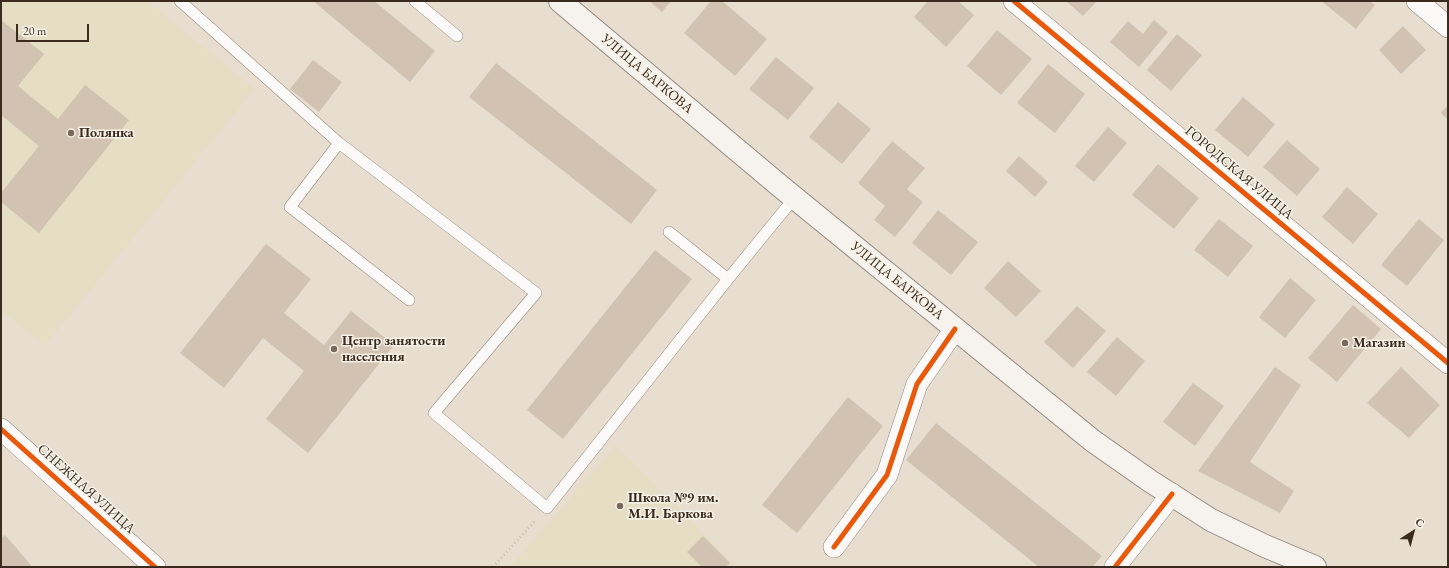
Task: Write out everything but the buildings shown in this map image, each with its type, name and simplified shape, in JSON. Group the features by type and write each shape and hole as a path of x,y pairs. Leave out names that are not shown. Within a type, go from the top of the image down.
{"main road":[{"name":"УЛИЦА БАРКОВА","path":"560,1 795,197 1093,441 1150,481 1211,520 1265,546 1315,567"}],"street":[{"name":"ГОРОДСКАЯ УЛИЦА","path":"1014,1 1448,363"},
{"path":"1418,1 1448,27"},
{"path":"834,547 887,475 917,384 955,329"},
{"name":"СНЕЖНАЯ УЛИЦА","path":"1,430 155,567"},
{"path":"1115,567 1172,494"}],"lane":[{"path":"180,1 339,143 536,293 434,413 547,508 728,279 795,197"},
{"path":"415,1 457,36"},
{"path":"339,143 290,207 409,300"},
{"path":"668,232 728,279"}],"path":[{"path":"493,567 547,508"}],"shaded area":[{"path":"1,1 147,1 255,89 45,346 1,310"},
{"name":"Школа №9 им. М.И. Баркова","path":"616,445 737,567 510,567"}],"cycle path":[{"path":"1014,1 1448,363"},
{"path":"834,547 887,475 917,384 955,329"},
{"path":"1,429 155,567"},
{"path":"1115,567 1172,494"}],"place":[{"name":"Полянка","path":"71,133"},
{"name":"Магазин","path":"1345,343"},
{"name":"Центр занятости населения","path":"334,349"},
{"name":"Школа №9 им. М.И. Баркова","path":"620,506"}]}
